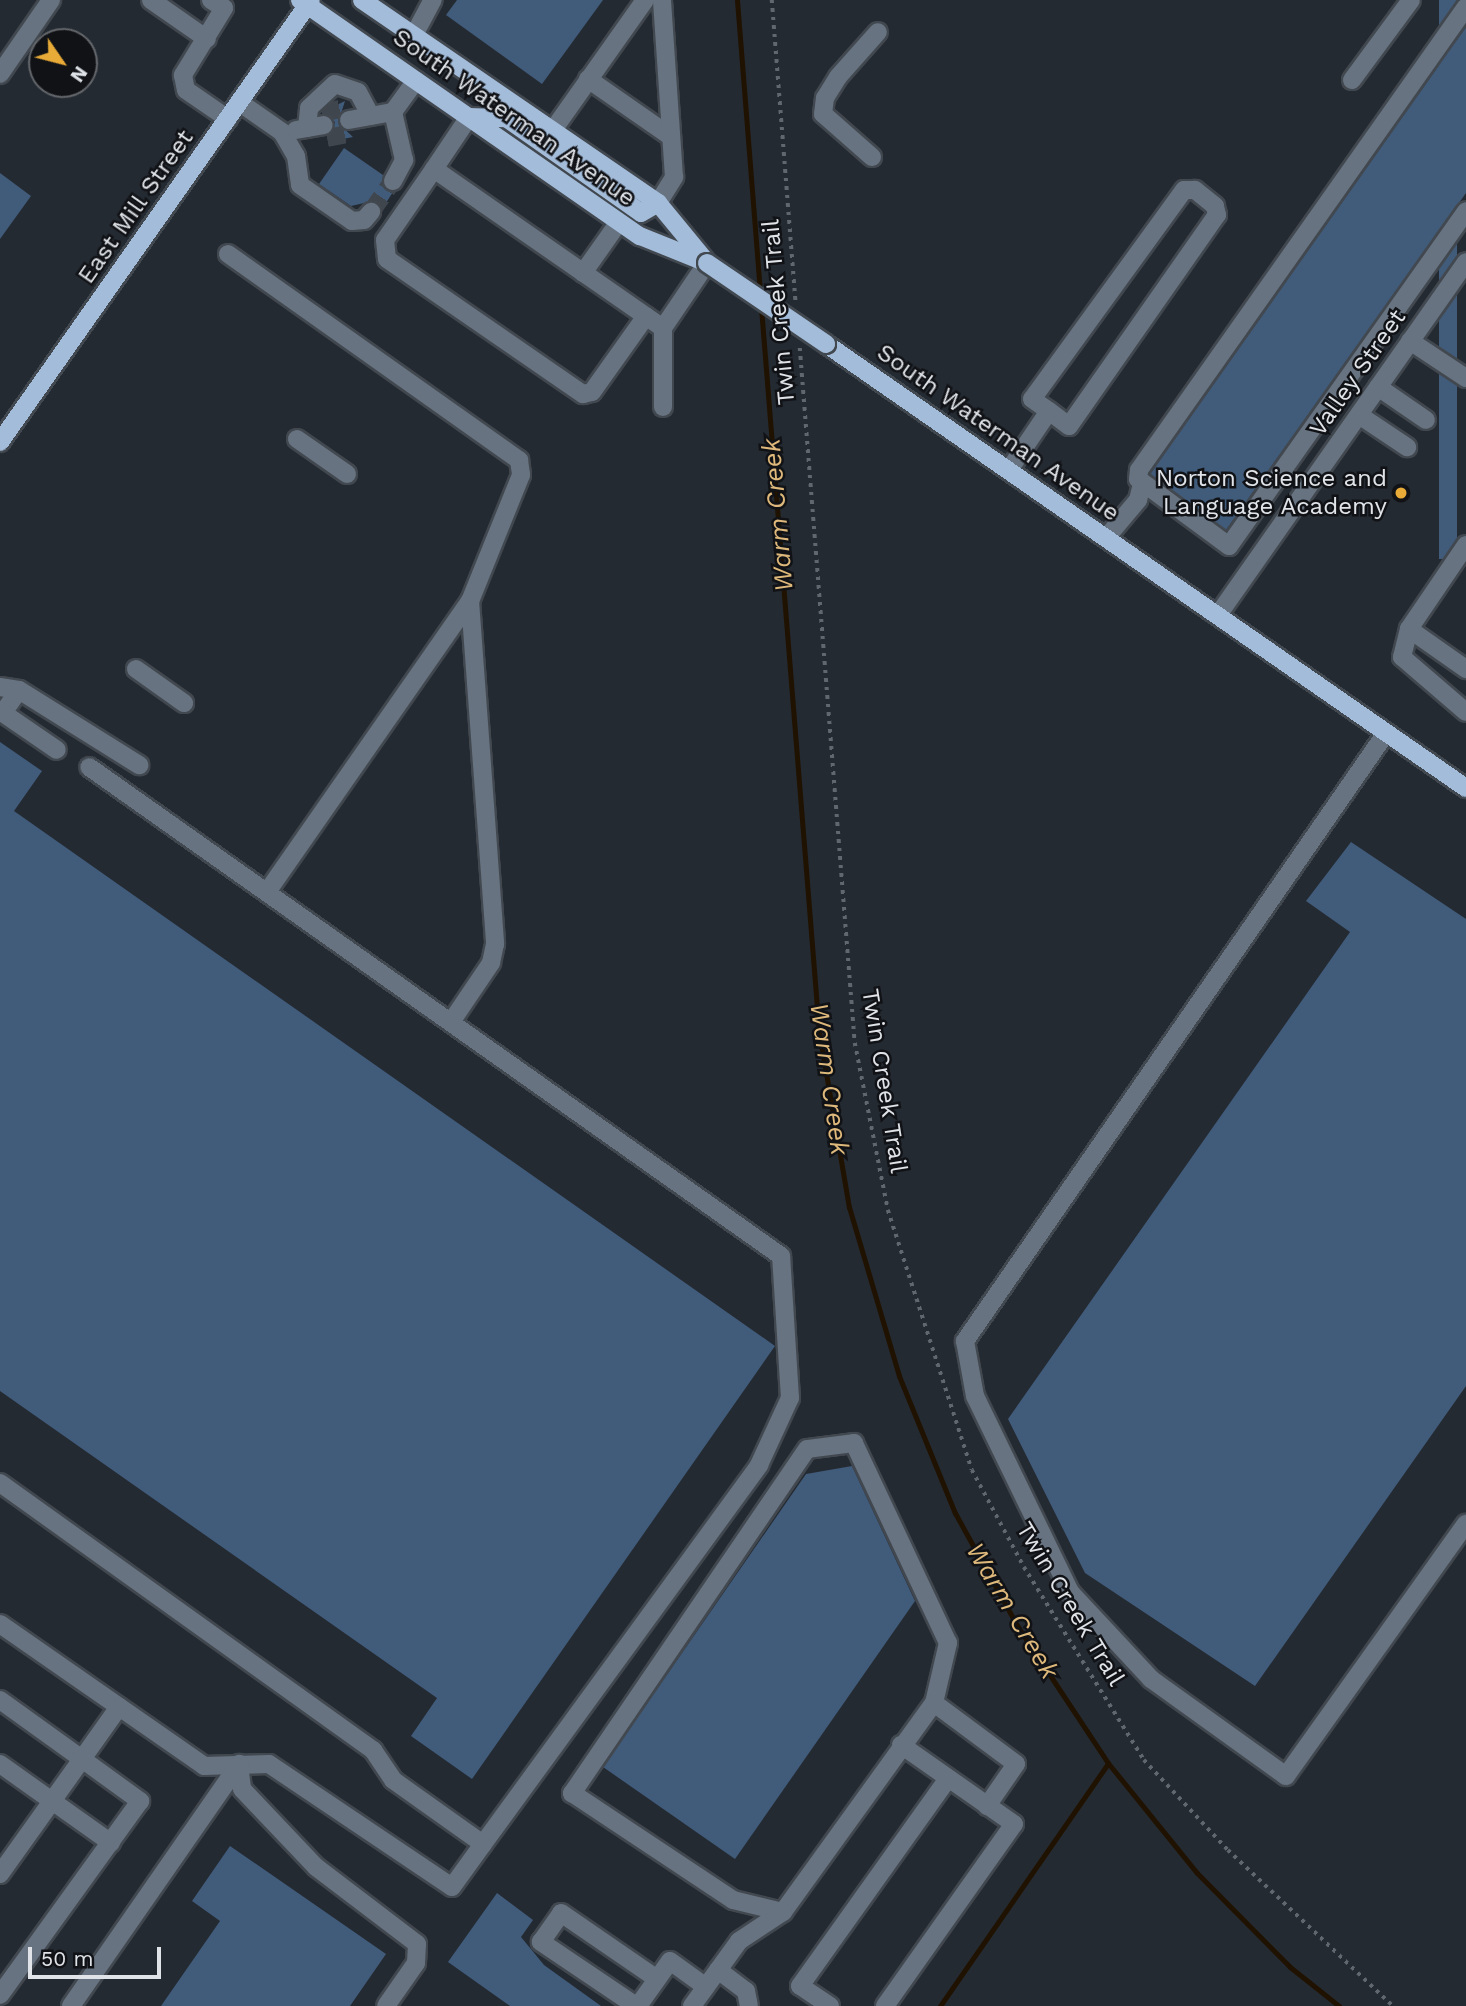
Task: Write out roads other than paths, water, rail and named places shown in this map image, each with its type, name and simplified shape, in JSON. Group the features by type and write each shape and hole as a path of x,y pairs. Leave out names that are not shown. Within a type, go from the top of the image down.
{"main road":[{"name":"South Waterman Avenue","path":"362,0 659,203 707,263"},
{"name":"South Waterman Avenue","path":"306,2 619,222 707,263 1466,788"},
{"name":"East Mill Street","path":"0,442 228,118 306,2"},
{"path":"469,117 506,118 641,213 659,203"}],"street":[{"path":"0,74 51,0"},
{"path":"151,0 207,39"},
{"path":"211,0 224,8 183,75 186,90 228,118"},
{"path":"414,35 433,0"},
{"path":"553,130 645,0"},
{"path":"659,203 674,177 662,0"},
{"path":"1352,80 1410,0"},
{"path":"1106,538 1138,500 1142,484 1139,470 1466,7"},
{"path":"872,157 823,114 825,98 838,77 878,32"},
{"path":"588,79 670,136"},
{"path":"349,120 393,112 416,80"},
{"path":"282,132 320,126 309,108 335,84 358,92 370,116"},
{"path":"239,102 282,132 296,156 300,184 352,221 364,220 371,212"},
{"path":"393,112 404,160 393,181"},
{"path":"469,117 385,240 387,259 583,394 592,392 646,316"},
{"path":"434,169 663,328"},
{"path":"1184,190 1195,190 1215,206 1217,215 1069,426 1049,411 1032,399 1184,190"},
{"path":"1142,484 1229,546 1466,211"},
{"path":"583,273 619,222"},
{"path":"228,254 519,460 521,475 470,601 267,892"},
{"name":"Valley Street","path":"1218,615 1466,262"},
{"path":"663,407 663,328 707,263"},
{"path":"1410,341 1466,378"},
{"path":"1378,387 1426,420"},
{"path":"1009,470 1049,411"},
{"path":"1359,415 1407,447"},
{"path":"297,439 347,474"},
{"path":"1466,545 1409,629 1402,657 1466,712"},
{"path":"451,1022 492,963 495,944 470,601"},
{"path":"1409,629 1466,668"},
{"path":"136,669 184,703"},
{"path":"0,673 11,688 139,765"},
{"path":"11,688 3,713 57,750"},
{"path":"1386,733 965,1342 975,1396 1070,1592 1151,1679 1286,1776 1466,1524"},
{"path":"0,1624 204,1766 270,1764 452,1887 759,1465 790,1398 781,1256 89,767"},
{"path":"692,2006 739,1941 783,1912 933,1703 948,1643 854,1443 807,1449 572,1793 733,1900 783,1912"},
{"path":"0,1483 373,1750 393,1780 483,1844"},
{"path":"0,1700 141,1801 0,1995"},
{"path":"933,1703 1016,1764 987,1806"},
{"path":"0,1874 119,1707"},
{"path":"885,2006 1014,1824 947,1780 901,1745"},
{"path":"0,1764 111,1843"},
{"path":"71,2006 239,1765"},
{"path":"239,1765 242,1789 316,1867 417,1944 416,1964 386,2006"},
{"path":"830,2006 800,1986 947,1780"},
{"path":"657,1979 561,1913 541,1942 637,2006 657,1979 670,1961 706,1987"},
{"path":"718,1970 753,2003"}],"waterway":[{"name":"Warm Creek","path":"737,0 760,294"},
{"name":"Warm Creek","path":"761,307 819,1032 849,1207 899,1376 955,1513 1018,1627 1108,1763 1197,1873 1290,1967 1339,2006"},
{"path":"940,2006 1108,1763"}],"tunnel":[{"path":"322,113 347,107"},
{"path":"327,138 352,133"},
{"path":"371,212 393,181"}],"place":[{"name":"Norton Science and Language Academy","path":"1401,493"}]}
